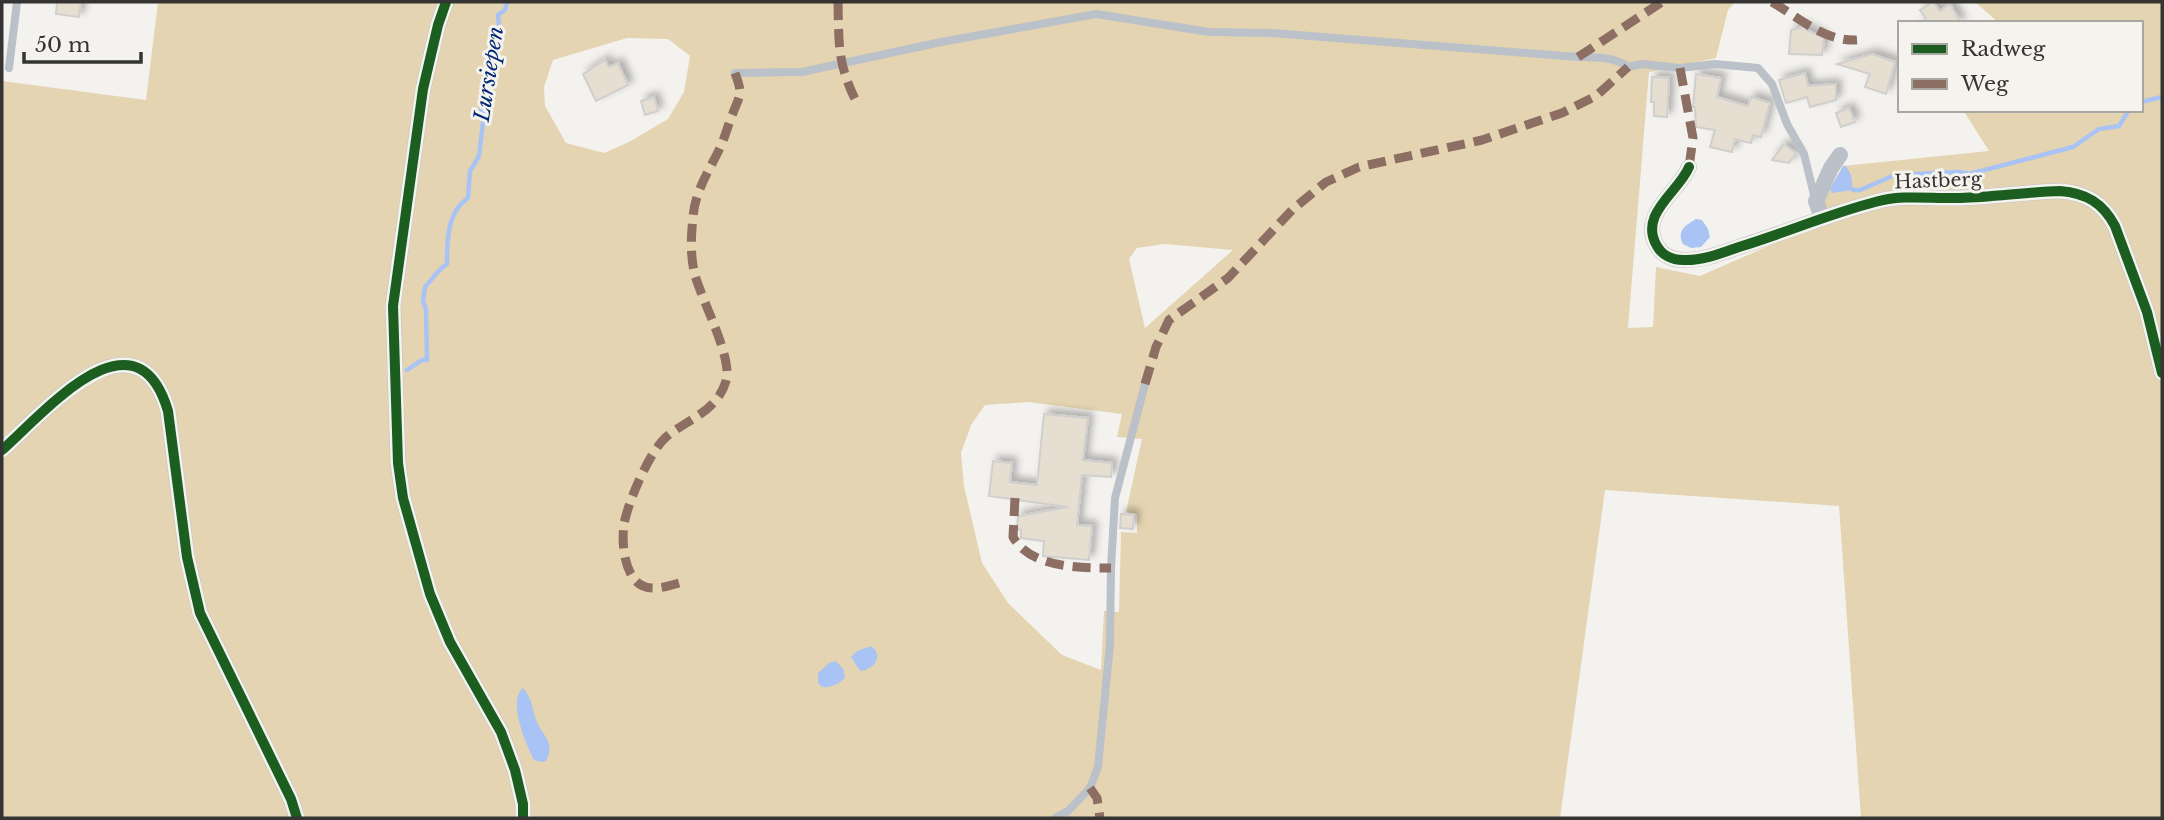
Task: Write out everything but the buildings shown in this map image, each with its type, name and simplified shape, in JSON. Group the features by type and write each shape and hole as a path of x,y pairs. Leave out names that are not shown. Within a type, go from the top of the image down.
{"street":[{"path":"446,2 423,89 393,306 399,473 411,533 430,594 450,642 501,732 515,770 523,804 523,818"},
{"path":"1822,218 1816,201 1830,168 1840,155"},
{"name":"Hastberg","path":"1689,167 1682,181 1663,200 1654,218 1654,240 1657,247 1669,258 1680,260 1703,258 1822,218 1877,201 1900,197 1957,198 2060,191 2091,198 2102,206 2115,226 2147,312 2162,373"},
{"path":"2,450 69,389 98,371 109,366 136,367 154,380 168,411 187,557 200,613 292,799 297,818"}],"lane":[{"path":"9,68 17,2"},
{"path":"735,73 802,72 941,42 1096,14 1209,32 1272,33 1614,60 1628,67 1642,64 1680,68 1700,64 1744,65 1758,68 1772,85 1787,124 1804,154 1816,201"},
{"path":"1055,818 1068,811 1090,788 1098,768 1110,644 1115,498 1145,384"}],"shaded area":[{"path":"158,2 1735,2 1728,10 1716,58 1649,72 1628,328 1653,327 1656,267 1700,276 1812,227 1843,166 1989,151 1964,112 2143,112 2143,21 1997,21 1975,2 2162,2 2162,818 1861,818 1839,506 1605,490 1560,818 2,818 2,81 146,100","holes":["627,38 668,39 690,56 684,92 668,119 604,153 566,143 545,106 544,87 553,60","1164,244 1233,250 1145,328 1129,259 1137,248","1028,402 1122,414 1117,437 1142,439 1126,512 1137,514 1137,533 1121,532 1119,612 1104,611 1101,670 1062,655 1008,603 982,563 964,486 961,453 971,425 985,405"]}],"water":[{"path":"1843,166 1846,166 1851,175 1853,190 1832,193 1830,189"},
{"path":"1696,219 1702,220 1710,237 1701,247 1691,248 1683,244 1681,232"},
{"path":"871,646 877,654 876,662 860,671 851,657 857,651"},
{"path":"836,661 843,669 845,677 835,685 822,687 818,683 818,673 829,663"},
{"path":"523,688 549,743 546,761 534,760 523,734 517,702"}],"waterway":[{"name":"Lursiepen","path":"407,370 422,360 427,360 426,309 423,301 425,287 447,264 452,219 468,198 470,171 479,156 485,73 492,62 493,46 499,27 498,15 505,10 507,2"},
{"path":"2143,102 2162,97"},
{"path":"1853,190 1860,190 1895,175 1959,172 1969,174 2073,147 2099,129 2119,126 2128,112"}],"marked path":[{"path":"838,2 842,63 855,99"},
{"path":"1578,57 1662,2"},
{"path":"1772,2 1823,33 1845,40 1857,40"},
{"path":"1145,384 1156,347 1169,320 1228,278 1293,209 1326,182 1359,167 1482,140 1562,113 1596,96 1628,67"},
{"path":"1680,68 1693,138 1689,167"},
{"path":"679,583 653,588 636,582 625,557 624,524 640,478 659,445 674,431 709,408 722,392 726,381 727,371 721,344 695,275 691,239 697,198 722,144 739,96 740,88 735,73"},
{"path":"1015,498 1013,537 1031,555 1057,564 1111,568"},
{"path":"1090,788 1097,798 1100,818"}],"cycle path":[{"path":"446,2 423,89 393,306 398,463 403,498 430,594 450,642 501,732 515,770 523,804 523,818"},
{"path":"1689,167 1662,204 1653,224 1653,234 1659,249 1679,260 1712,256 1841,212 1886,200 2060,191 2086,197 2099,205 2115,226 2147,312 2162,373"},
{"path":"2,450 64,393 88,376 112,366 134,366 153,380 168,411 187,557 200,613 291,799 297,818"}]}
